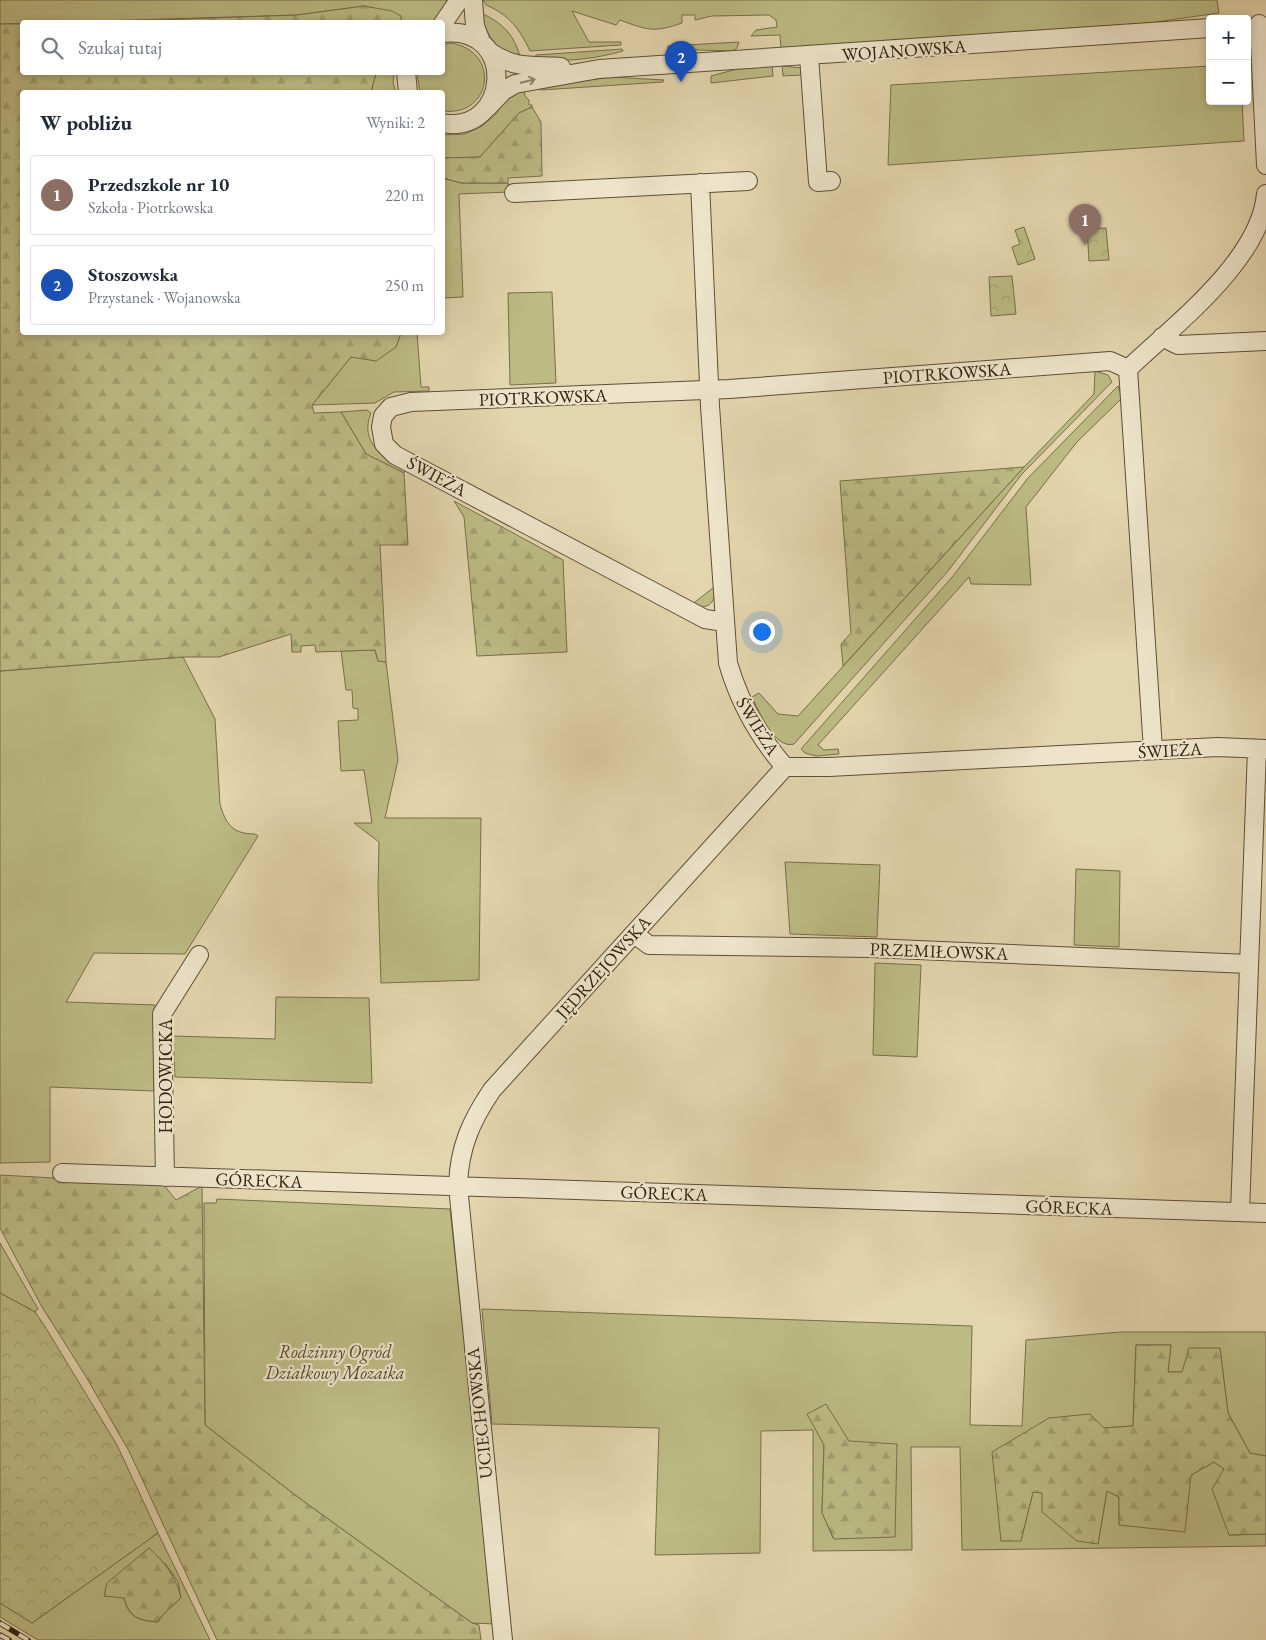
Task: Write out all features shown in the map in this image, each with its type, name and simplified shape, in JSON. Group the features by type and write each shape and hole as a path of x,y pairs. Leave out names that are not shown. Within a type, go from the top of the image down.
{"street":[{"path":"445,21 459,0"},
{"path":"474,0 475,26 496,65 498,80 495,94 488,107"},
{"path":"1257,25 1266,165"},
{"name":"WOJANOWSKA","path":"445,33 468,34 515,65 599,69 1206,28"},
{"path":"809,56 818,182 831,181"},
{"name":"WOJANOWSKA","path":"445,123 461,124 476,118 503,91 515,84 599,69"},
{"path":"406,75 408,90"},
{"path":"514,194 748,181"},
{"path":"700,183 711,390 710,406 724,622"},
{"path":"1153,750 1128,370 1217,285 1242,255 1257,229 1266,194"},
{"path":"1162,337 1178,346 1266,341"},
{"name":"PIOTRKOWSKA","path":"386,412 397,404 411,402 711,390 1110,361 1128,370"},
{"name":"ŚWIEŻA","path":"386,412 382,416 382,436 384,444 395,455 705,619 724,622 728,663 735,688 760,734 784,767 829,767 1218,747 1261,749"},
{"path":"1240,1212 1249,964 1261,749"},
{"name":"JĘDRZEJOWSKA","path":"458,1186 458,1166 464,1140 476,1114 492,1090 784,767"},
{"name":"PRZEMIŁOWSKA","path":"634,934 649,945 871,948 1249,964"},
{"name":"HODOWICKA","path":"165,1177 162,1014 198,955"},
{"name":"GÓRECKA","path":"62,1174 1266,1213"},
{"name":"UCIECHOWSKA","path":"458,1186 503,1640"}],"green space":[{"path":"0,0 446,0 448,2 435,20 401,20 401,16 364,6 298,15 132,20 20,20 20,23 0,24"},
{"path":"483,0 1217,0 1219,13 1149,23 781,48 780,35 751,36 756,30 777,27 776,20 769,15 712,16 695,20 695,15 682,15 682,23 651,29 620,20 616,25 572,11 589,42 621,42 621,45 530,51 512,23 501,13 486,5"},
{"path":"364,6 392,11 401,16 401,20 155,20 297,15"},
{"path":"481,13 496,21 507,31 512,37 521,60 508,55 497,46 486,30"},
{"path":"0,24 20,24 20,75 375,75 372,90 20,90 20,335 400,335 396,347 376,361 351,357 312,405 314,413 341,412 366,454 404,473 408,545 380,545 386,662 378,661 375,650 316,652 315,645 301,646 301,652 292,652 291,634 219,657 183,657 0,671"},
{"path":"739,42 737,48 733,51 668,49 668,46"},
{"path":"450,43 466,48 477,57 483,69 484,82 481,94 472,104 460,110 445,111 445,90 420,90 417,75 445,75 445,44"},
{"path":"622,49 623,51 589,58 533,61 536,55"},
{"path":"772,66 773,76 711,83 711,76 737,69"},
{"path":"782,66 801,68 803,75 783,76"},
{"path":"1206,66 1206,105 1242,105 1244,141 888,165 891,85"},
{"path":"375,75 394,75 393,83 395,90 372,90"},
{"path":"611,77 664,80 663,82 541,90 537,87"},
{"path":"524,89 529,105 532,105 532,107 519,113 480,157 445,158 445,135 465,134 482,126 495,115 508,97"},
{"path":"532,107 541,122 542,176 508,178 508,183 461,183 445,179 445,158 480,157 519,113"},
{"path":"445,179 461,183 508,183 509,192 459,194 463,297 445,298"},
{"path":"1024,227 1035,259 1018,265 1012,247 1020,244 1015,230"},
{"path":"1106,228 1109,260 1089,261 1087,229"},
{"path":"1012,276 1016,314 991,316 989,277"},
{"path":"552,292 556,383 510,385 508,293"},
{"path":"400,335 417,335 421,387 429,387 429,391 394,392 375,403 312,405 351,357 396,347"},
{"path":"1095,371 1108,375 1112,382 1022,474 948,571 794,744 780,741 763,720 752,697 759,693 778,714 798,716 1024,467 1094,394"},
{"path":"1118,386 1122,398 1077,442 1026,507 1031,585 971,584 969,577 818,745 824,750 838,749 839,754 816,756 805,753 801,749 953,576 1028,478"},
{"path":"367,410 371,413 368,433 375,447 405,469 404,473 366,454 341,412"},
{"path":"1024,467 843,666 841,644 851,633 840,481"},
{"path":"454,501 563,560 567,652 477,656 464,517"},
{"path":"715,588 714,599 709,605 701,607 691,605"},
{"path":"375,650 378,661 386,662 398,760 385,818 481,818 479,980 381,983 378,888 379,842 354,823 372,823 364,770 341,771 338,721 358,720 358,709 353,708 352,690 346,690 341,651"},
{"path":"183,657 215,719 220,804 225,818 236,830 258,836 185,954 94,953 66,1002 155,1005 154,1091 50,1087 50,1162 0,1163 0,671"},
{"path":"785,862 880,865 877,937 790,934"},
{"path":"1076,869 1120,871 1119,947 1074,945"},
{"path":"875,963 921,965 917,1057 873,1055"},
{"path":"276,997 369,998 372,1083 175,1077 173,1036 275,1039"},
{"path":"0,1175 163,1184 176,1200 202,1186 205,1425 299,1498 472,1623 479,1625 481,1640 217,1640 129,1451 85,1375 42,1307 0,1228"},
{"name":"Rodzinny Ogród Działkowy Mozaika","path":"217,1199 450,1209 495,1624 472,1623 299,1498 205,1425 204,1203 216,1203"},
{"path":"0,1243 38,1309 35,1312 0,1293"},
{"path":"0,1293 35,1312 44,1325 117,1445 158,1533 32,1623 0,1603"},
{"path":"482,1309 972,1326 970,1425 1022,1426 1026,1340 1120,1332 1266,1332 1266,1456 1250,1453 1228,1413 1220,1348 1182,1372 1168,1372 1171,1345 1136,1345 1133,1426 1104,1428 1049,1418 1021,1540 1033,1492 1042,1492 1098,1544 1107,1491 1119,1497 1119,1525 1138,1525 1191,1475 1214,1462 1224,1469 1229,1535 1266,1534 1266,1546 962,1550 960,1447 911,1447 912,1550 813,1551 813,1430 761,1431 760,1553 655,1555 659,1428 492,1424","holes":["824,1444 833,1538 822,1512"]},
{"path":"1136,1345 1171,1345 1168,1372 1182,1372 1189,1348 1220,1348 1228,1413 1250,1453 1266,1456 1266,1534 1229,1535 1212,1489 1224,1469 1214,1462 1191,1475 1185,1532 1119,1525 1119,1497 1107,1491 1098,1544 1077,1541 1042,1512 1042,1493 1033,1492 1021,1541 1001,1541 992,1452 1049,1418 1090,1414 1104,1428 1133,1426"},
{"path":"826,1404 849,1441 897,1444 895,1537 834,1539 822,1513 824,1445 807,1414"},
{"path":"158,1533 210,1640 38,1640 0,1617 0,1603 32,1623","holes":["165,1563 178,1582 181,1598 158,1622 135,1617 126,1605 124,1598"]},
{"path":"149,1548 169,1570 181,1598 158,1622 136,1617 129,1610 124,1598 104,1596 107,1583"}],"railway":[{"path":"0,1623 28,1640"},
{"path":"0,1635 9,1640"}],"place":[{"name":"Stoszowska","path":"681,82"},
{"name":"Przedszkole nr 10","path":"1085,245"}]}
